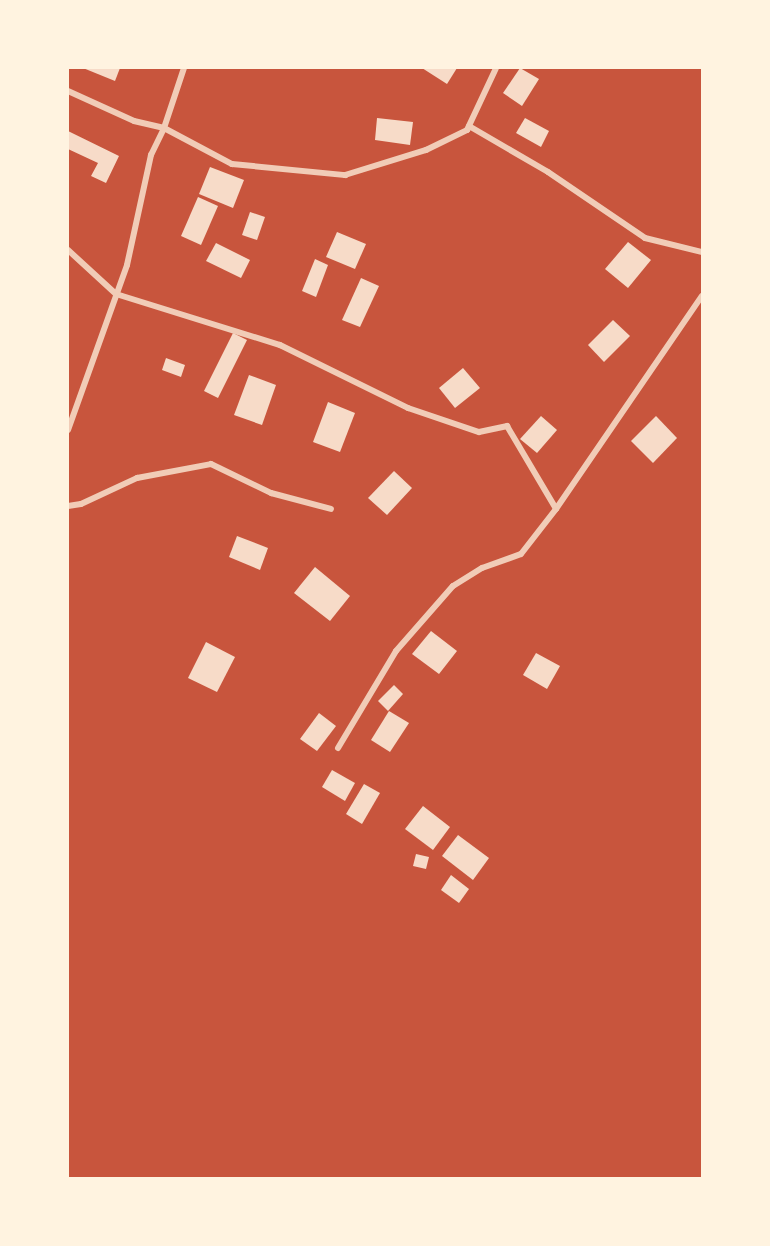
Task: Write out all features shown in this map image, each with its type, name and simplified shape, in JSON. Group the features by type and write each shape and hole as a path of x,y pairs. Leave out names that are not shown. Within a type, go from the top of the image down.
{"street":[{"path":"68,430 127,265 151,155 164,128 184,68"},
{"path":"68,91 134,122 164,128 232,164 345,175 426,150 467,130 495,68"},
{"path":"469,126 548,172 645,238 702,252"},
{"path":"68,250 116,294 280,345 408,408 479,432 507,426 556,509"},
{"path":"338,748 396,651 453,586 482,568 521,554 556,509 702,296"},
{"path":"68,506 81,504 137,478 211,464 271,494 331,509"}],"building":[{"path":"83,68 120,68 115,81"},
{"path":"422,68 457,68 447,84"},
{"path":"520,68 539,79 522,106 503,93"},
{"path":"377,118 413,122 410,145 375,140"},
{"path":"525,118 549,131 541,147 516,133"},
{"path":"68,131 119,156 106,183 91,176 98,163 68,149"},
{"path":"210,167 244,180 233,208 199,194"},
{"path":"198,197 218,206 201,245 181,236"},
{"path":"250,212 265,217 257,240 242,235"},
{"path":"337,232 366,244 355,269 326,257"},
{"path":"628,242 651,260 628,288 605,269"},
{"path":"216,243 250,260 241,278 206,261"},
{"path":"315,259 328,265 316,297 302,291"},
{"path":"361,278 379,286 360,327 342,320"},
{"path":"613,320 630,336 604,362 588,345"},
{"path":"233,333 247,340 218,398 204,391"},
{"path":"166,358 185,365 181,377 162,370"},
{"path":"463,368 480,388 455,408 439,388"},
{"path":"249,375 276,385 262,425 234,415"},
{"path":"328,402 355,413 340,452 313,442"},
{"path":"541,416 557,430 537,453 520,439"},
{"path":"656,416 677,438 653,463 631,441"},
{"path":"394,471 412,488 387,515 368,498"},
{"path":"237,536 268,548 260,570 229,557"},
{"path":"315,567 350,596 330,621 294,593"},
{"path":"431,631 457,651 439,674 412,654"},
{"path":"206,642 235,657 217,692 188,678"},
{"path":"536,653 560,666 547,689 523,675"},
{"path":"394,685 403,694 388,711 378,701"},
{"path":"389,711 409,723 390,752 371,740"},
{"path":"319,713 336,726 317,751 300,739"},
{"path":"332,770 355,783 345,801 322,787"},
{"path":"364,784 380,793 362,824 346,814"},
{"path":"423,806 450,827 433,850 405,829"},
{"path":"458,835 489,858 473,880 442,856"},
{"path":"416,854 429,857 426,869 413,866"},
{"path":"451,875 469,889 459,903 441,890"}]}
